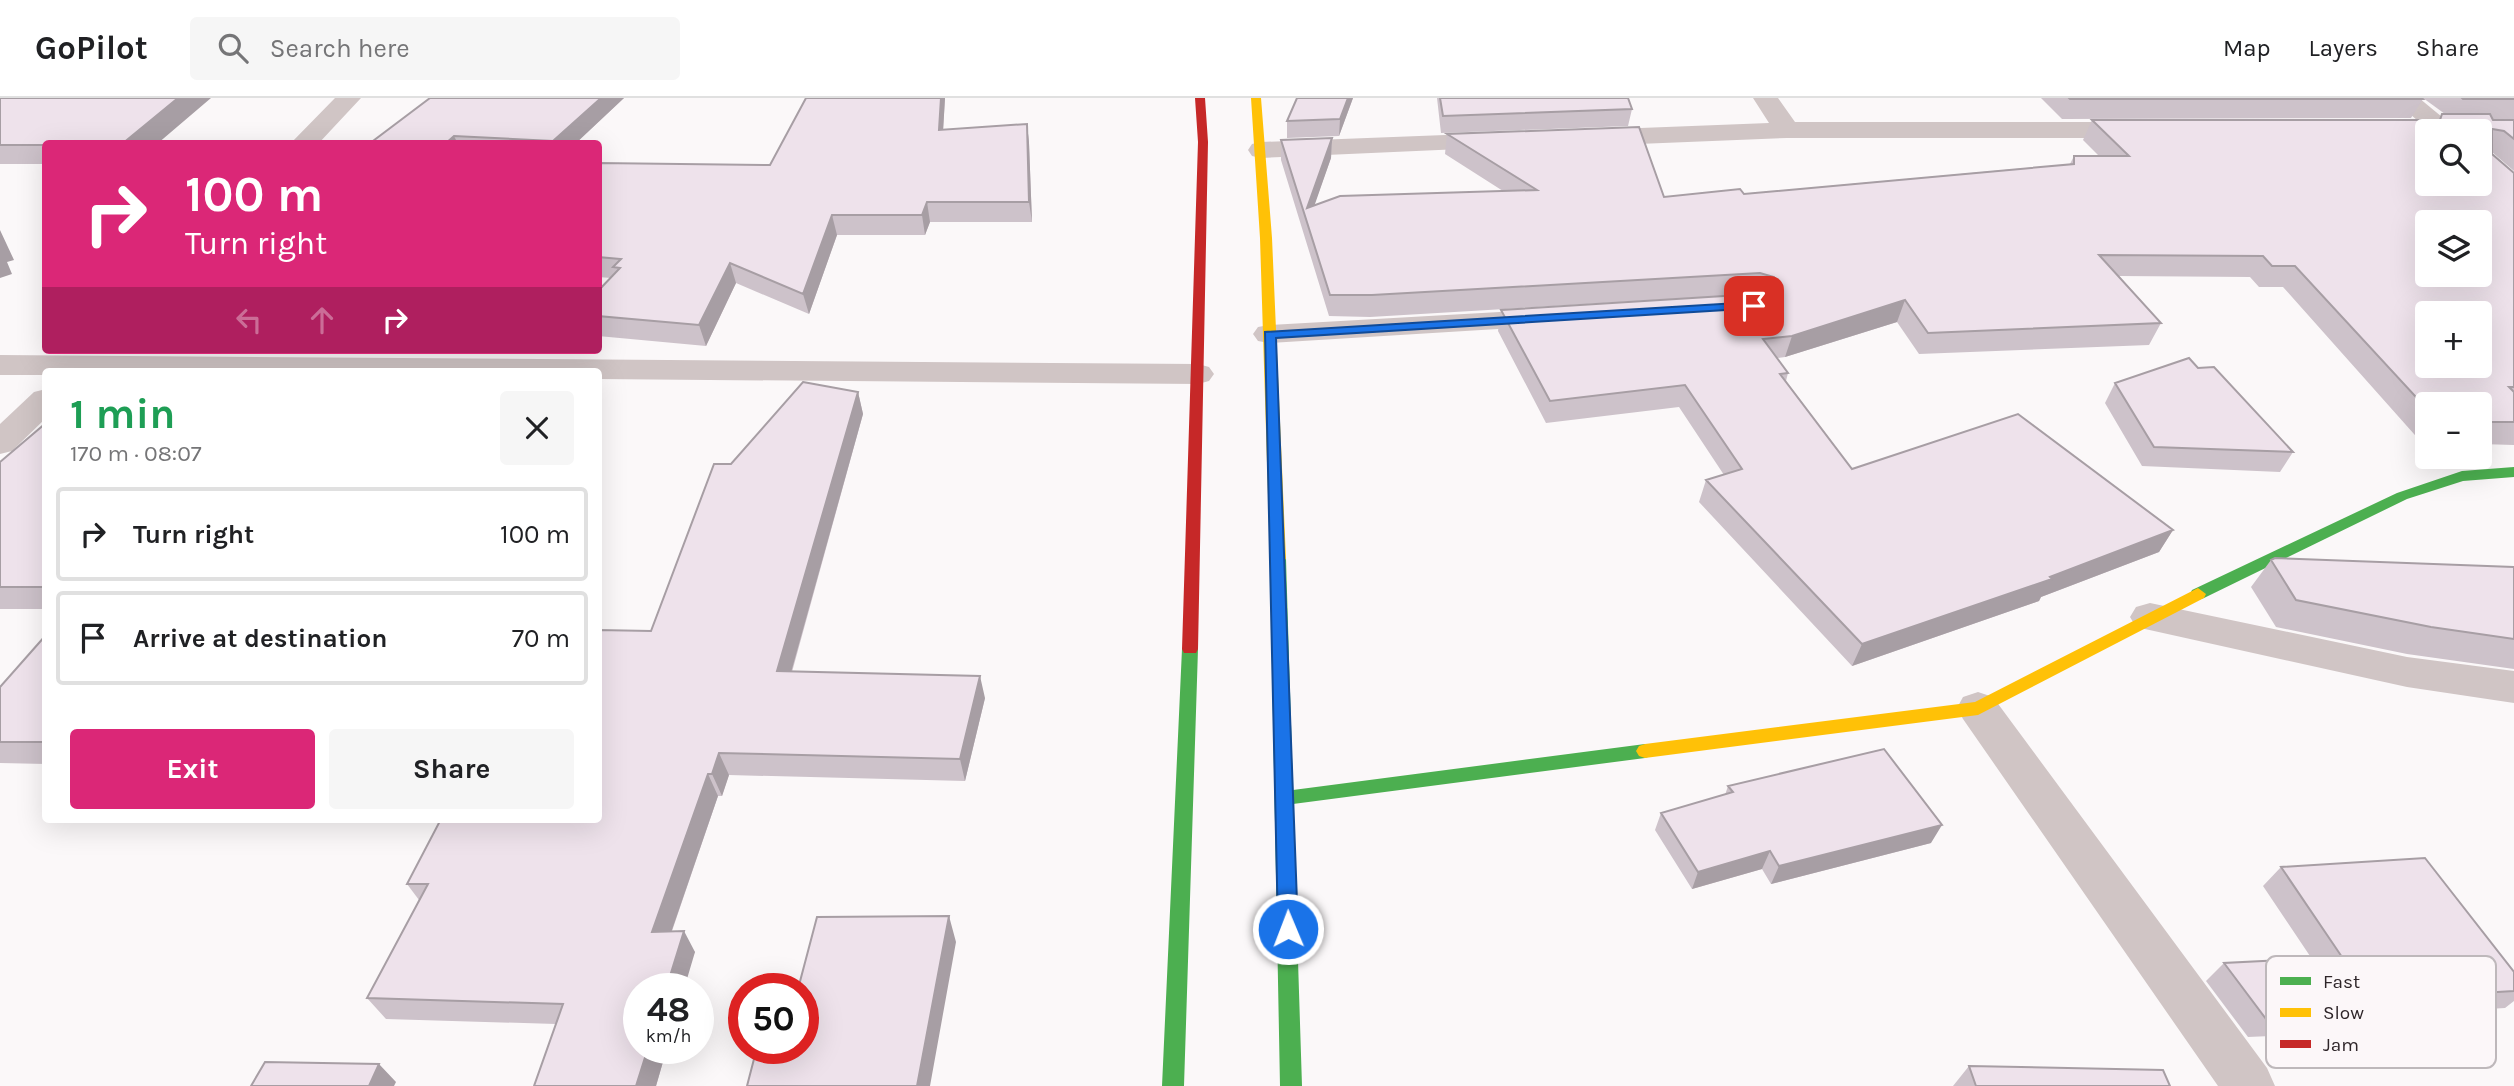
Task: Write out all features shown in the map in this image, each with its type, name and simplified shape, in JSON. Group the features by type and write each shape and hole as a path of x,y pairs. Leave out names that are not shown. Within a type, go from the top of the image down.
{"main road":[{"path":"1174,1086 1187,776 1198,374 1203,142 1200,98"},
{"path":"1256,98 1261,150 1269,334 1286,798 1291,1086"},
{"path":"1286,798 1978,708 2150,617 2402,496 2462,476 2514,472"}],"street":[{"path":"307,140 349,98"},
{"path":"1765,98 1787,130"},
{"path":"2403,98 2430,119"},
{"path":"1566,138 1787,130 2165,130"},
{"path":"2403,130 2415,130"},
{"path":"1261,150 1524,140"},
{"path":"1269,334 1588,316"},
{"path":"0,365 83,362 1198,374"},
{"path":"0,443 42,403"},
{"path":"2150,617 2407,672 2514,687"},
{"path":"1978,708 2249,1086"}],"building":[{"path":"0,98 178,98 127,140 42,140 42,145 0,145"},
{"path":"430,98 601,98 554,140 454,136 450,140 374,140"},
{"path":"806,98 941,98 939,130 1027,124 1029,202 927,202 922,215 832,215 803,294 730,263 699,325 602,316 602,287 620,268 613,267 621,259 602,257 602,163 770,165"},
{"path":"1297,98 1348,98 1340,119 1287,121"},
{"path":"1440,98 1628,98 1632,109 1443,116"},
{"path":"2422,98 2423,99 2070,99"},
{"path":"2514,98 2514,99 2463,99"},
{"path":"2442,114 2490,114 2493,120 2514,120 2514,139 2504,131 2492,129 2492,119 2440,119"},
{"path":"2092,120 2415,120 2415,196 2492,196 2492,154 2514,173 2514,387 2509,387 2514,392 2514,422 2492,422 2492,392 2415,392 2415,396 2295,266 2272,266 2263,256 2099,255 2161,323 1928,333 1905,300 1792,336 1763,339 1788,373 1780,374 1852,469 2018,414 2173,530 2050,577 2052,579 1862,644 1706,480 1742,469 1685,385 1550,401 1501,310 1772,293 1778,286 1774,277 1760,273 1372,295 1330,295 1281,140 1332,138 1307,208 1340,196 1537,190 1447,134 1639,127 1664,197 1740,189 1744,194 2074,164 2074,156 2129,156"},
{"path":"2189,358 2198,368 2214,367 2293,452 2154,447 2115,383"},
{"path":"803,382 858,392 777,671 980,676 960,759 719,753 712,774 708,774 652,932 684,931 671,973 623,973 623,1064 643,1064 636,1086 534,1086 563,1004 367,998 428,884 407,884 439,823 602,823 602,630 651,631 714,464 731,464"},
{"path":"42,426 42,587 0,587 0,462"},
{"path":"2275,558 2514,567 2514,639 2431,627 2296,600 2271,560"},
{"path":"42,640 42,742 0,742 0,687"},
{"path":"1884,749 1942,825 1779,866 1770,851 1698,872 1661,813 1733,792 1728,786"},
{"path":"2425,858 2514,972 2514,991 2496,992 2496,956 2341,956 2281,867"},
{"path":"949,916 917,1086 747,1086 753,1064 819,1064 819,973 802,973 817,917"},
{"path":"2266,961 2266,1019 2224,963"},
{"path":"265,1062 379,1064 369,1086 251,1086"},
{"path":"1969,1066 2163,1070 2170,1086 1976,1086"}],"traffic: fast":[{"path":"2198,594 2402,496 2462,476 2514,472"},
{"path":"1278,559 1291,1086"},
{"path":"1173,1086 1190,649"},
{"path":"1286,798 1645,751"}],"traffic: slow":[{"path":"1256,98 1266,238 1278,559"},
{"path":"1645,751 1978,708 2198,594"}],"traffic: jam":[{"path":"1190,649 1203,142 1200,98"}],"route":[{"path":"1288,929 1286,798 1269,334 1754,306"}]}
